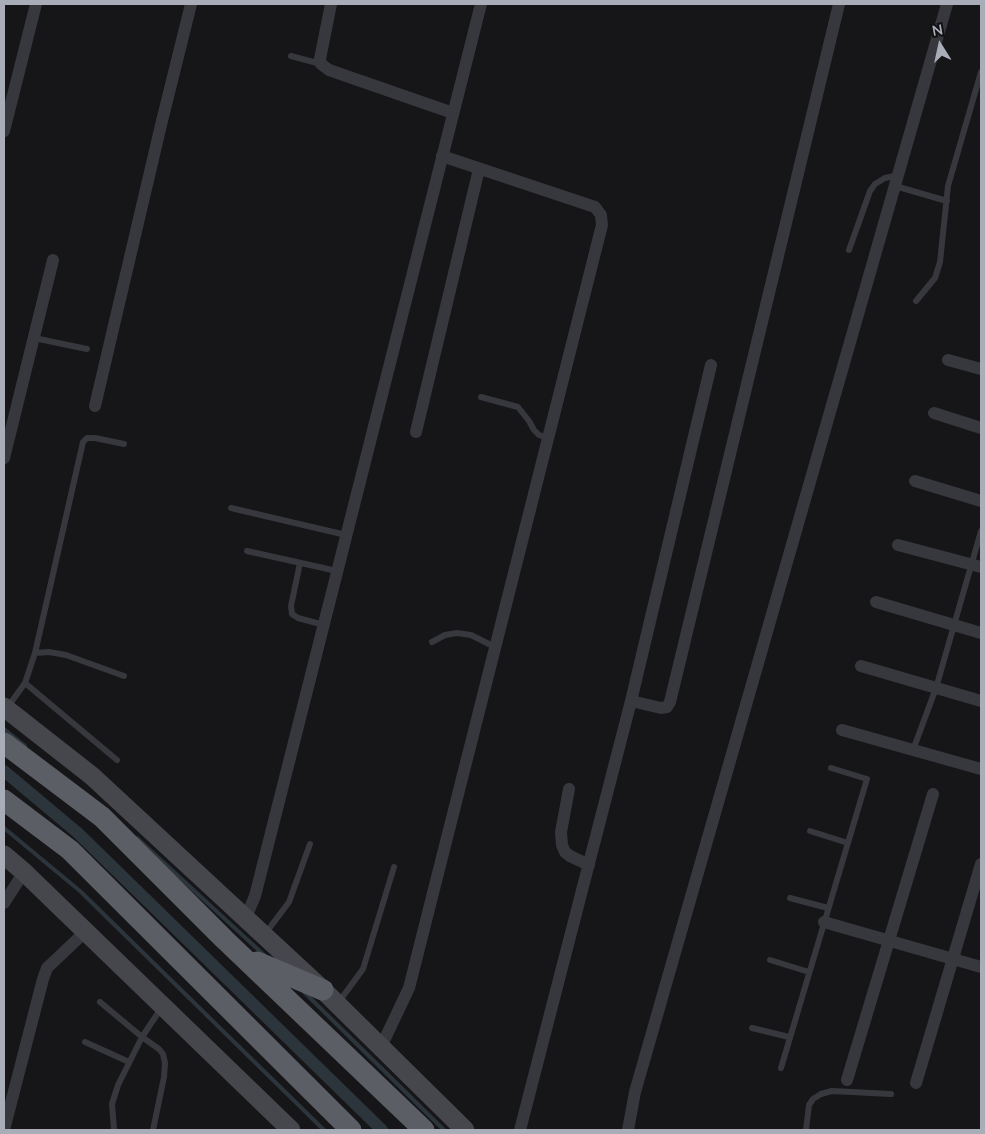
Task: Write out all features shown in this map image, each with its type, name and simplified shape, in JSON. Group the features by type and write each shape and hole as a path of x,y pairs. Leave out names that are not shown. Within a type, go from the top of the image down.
{"highway":[{"path":"4,743 102,817 224,939 424,1130"},
{"path":"4,800 70,850 351,1130"},
{"path":"245,957 330,997"}],"main road":[{"path":"5,708 92,776 265,934 465,1130"},
{"path":"4,856 24,872 86,931 291,1130"}],"street":[{"path":"4,131 36,4"},
{"path":"95,406 191,4"},
{"path":"331,4 320,59 321,64 329,70 453,113"},
{"path":"247,915 255,896 481,4"},
{"path":"631,701 661,708 667,707 670,702 839,4"},
{"path":"628,1130 640,1074 947,4"},
{"path":"380,1046 409,988 602,224 601,215 595,207 442,156"},
{"path":"416,432 479,169"},
{"path":"4,458 53,260"},
{"path":"948,360 981,369"},
{"path":"520,1130 631,701 711,365"},
{"path":"934,413 981,428"},
{"path":"914,481 981,500"},
{"path":"898,545 977,566"},
{"path":"876,602 981,632"},
{"path":"861,666 981,701"},
{"path":"842,730 981,769"},
{"path":"569,789 561,832 562,845 565,852 570,856 589,864"},
{"path":"847,1080 933,794"},
{"path":"916,1083 981,864"},
{"path":"4,903 24,872"},
{"path":"824,922 981,967"},
{"path":"4,1130 43,979 48,968 86,931"}],"lane":[{"path":"291,56 321,64"},
{"path":"916,301 935,278 940,262 948,186 981,72"},
{"path":"849,250 870,191 875,184 885,178 897,180 947,201"},
{"path":"34,338 87,349"},
{"path":"482,397 518,407 534,430 539,435 548,438"},
{"path":"5,708 25,683 35,653 83,442 87,438 95,438 124,444"},
{"path":"231,508 346,536"},
{"path":"913,750 977,566 981,531"},
{"path":"247,551 337,571"},
{"path":"300,563 291,606 292,614 298,618 324,625"},
{"path":"432,642 445,635 458,633 471,635 495,647"},
{"path":"35,653 49,652 66,655 124,676"},
{"path":"25,683 117,760"},
{"path":"781,1068 867,779 831,768"},
{"path":"810,831 848,843"},
{"path":"265,934 290,902 310,844"},
{"path":"330,997 362,969 394,866"},
{"path":"790,898 828,908"},
{"path":"770,960 809,972"},
{"path":"100,1002 163,1054 165,1063 164,1077 153,1130"},
{"path":"114,1130 112,1104 118,1085 142,1037 163,1006"},
{"path":"752,1028 789,1037"},
{"path":"85,1042 130,1062"},
{"path":"806,1130 809,1105 813,1099 821,1094 832,1091 891,1094"}],"waterway":[{"path":"4,729 25,746"},
{"path":"4,771 78,833 382,1130"},
{"path":"4,828 80,891 324,1130"},
{"path":"137,838 264,955"},
{"path":"304,992 444,1130"}]}
